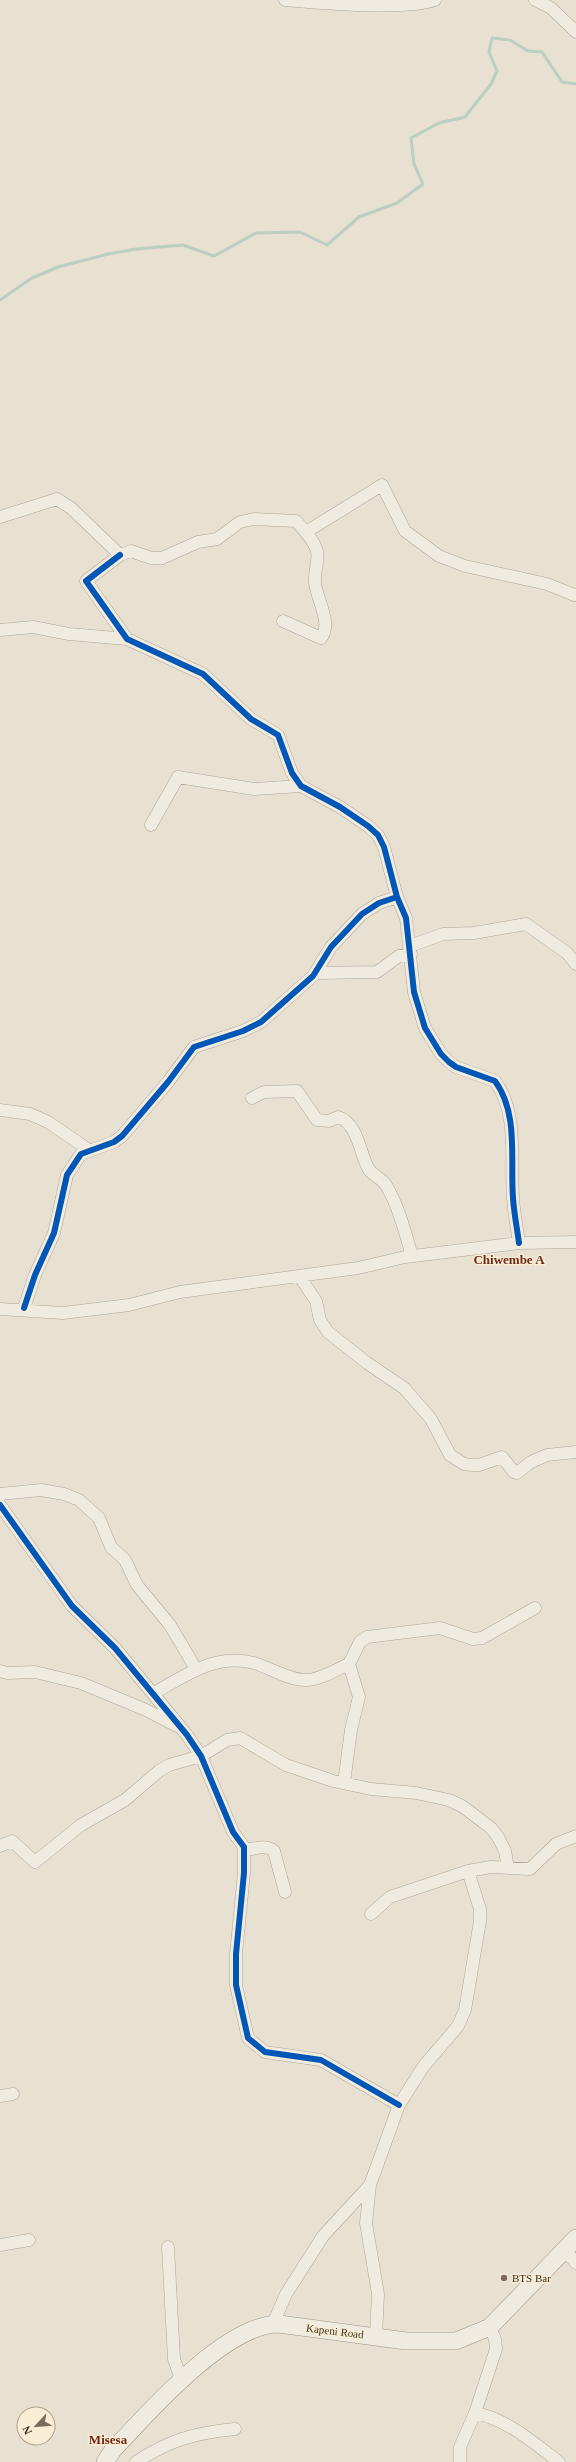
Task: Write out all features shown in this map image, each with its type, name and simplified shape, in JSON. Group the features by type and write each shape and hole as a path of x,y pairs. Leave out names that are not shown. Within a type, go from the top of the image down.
{"main road":[{"name":"Kapeni Road","path":"105,2462 113,2450 181,2379 245,2334 273,2324 406,2341 449,2342 468,2337 490,2327 571,2244"}],"street":[{"path":"285,0 372,4 426,3 435,0"},
{"path":"535,0 552,8 576,32"},
{"path":"306,532 382,484 405,531 439,556 465,566 547,584 574,595"},
{"path":"0,517 57,499 72,508 120,555"},
{"path":"127,639 86,581 120,555 131,552 151,558 165,557 198,542 217,539 240,522 254,519 296,521 306,532 317,551 314,581 325,621 324,634 321,638 283,621"},
{"path":"0,630 33,627 69,634 127,639 200,672 251,719 278,735 292,773 301,786 340,807 368,826 378,835 384,847 398,897 406,918 414,992 425,1028 437,1048 449,1062 456,1067 495,1081 508,1107 511,1130 513,1198 519,1244"},
{"path":"151,826 178,777 254,789 301,786"},
{"path":"24,1308 35,1275 54,1233 66,1175 76,1160 89,1150 114,1142 122,1136 168,1082 194,1047 254,1027 316,973 331,947 362,914 379,903 398,897"},
{"path":"316,973 377,972 399,956 443,934 474,933 526,924 561,948 576,964"},
{"path":"252,1098 264,1092 297,1092 318,1120 329,1121 338,1117 344,1120 358,1140 369,1170 385,1184 401,1218 412,1256"},
{"path":"0,1110 30,1114 42,1119 89,1150"},
{"path":"0,1309 24,1308 63,1313 129,1305 180,1292 358,1268 412,1256 519,1244 576,1242"},
{"path":"300,1277 316,1301 320,1320 328,1332 367,1363 404,1388 431,1420 446,1450 456,1460 464,1464 479,1465 502,1456 514,1472 517,1473 531,1462 546,1455 576,1452"},
{"path":"0,1494 41,1490 64,1494 79,1500 99,1518 111,1547 125,1560 137,1585 178,1636 196,1669"},
{"path":"0,1505 72,1606 115,1648 154,1693 187,1735 200,1756 233,1832 245,1850 236,1954 236,1985 248,2038 264,2052 321,2060 399,2105"},
{"path":"154,1693 196,1669 215,1662 234,1660 254,1663 306,1680 349,1664 360,1642 367,1637 440,1628 473,1639 482,1638 535,1608"},
{"path":"344,1783 351,1730 359,1697 349,1664"},
{"path":"0,1671 7,1673 35,1672 81,1683 146,1710 180,1728 187,1735"},
{"path":"0,1846 12,1841 35,1862 81,1825 125,1800 159,1771 169,1765 200,1756 227,1740 240,1738 286,1765 344,1783 371,1789 416,1793 449,1800 462,1806 491,1828 498,1837 505,1850 508,1868"},
{"path":"371,1914 390,1897 468,1871 490,1867 530,1869 556,1844 576,1836"},
{"path":"245,1850 269,1847 274,1851 285,1892"},
{"path":"376,2336 378,2294 366,2223 370,2185 399,2105 423,2067 458,2026 465,2010 480,1921 480,1909 468,1871"},
{"path":"0,2096 13,2094"},
{"path":"273,2324 286,2294 323,2236 370,2185"},
{"path":"0,2245 29,2240"},
{"path":"571,2244 576,2263"},
{"path":"168,2246 172,2346 174,2359 181,2379"},
{"path":"460,2462 460,2446 475,2413 496,2350 495,2339 490,2327"},
{"path":"475,2413 499,2421 528,2438 559,2462"},
{"path":"136,2462 164,2445 191,2435 235,2429"}],"waterway":[{"path":"0,300 32,278 58,267 108,254 136,249 183,245 214,256 256,233 300,232 327,245 359,217 397,203 423,184 414,164 411,138 439,123 465,117 491,84 497,71 489,52 492,38 510,40 528,51 542,52 562,82 576,84"}],"cycle path":[{"path":"120,555 86,581 127,639 203,674 251,719 278,735 292,773 301,786 340,807 368,826 378,835 384,847 397,897 406,918 414,992 425,1028 441,1054 449,1062 456,1067 495,1081 503,1094 508,1108 512,1137 513,1204 519,1243"},
{"path":"24,1308 35,1275 54,1233 67,1175 81,1154 114,1142 122,1136 168,1082 194,1047 243,1031 261,1022 313,976 331,947 362,914 379,903 397,897"},
{"path":"0,1505 72,1606 115,1648 187,1735 201,1756 233,1832 244,1847 244,1873 236,1954 236,1985 248,2038 265,2052 321,2060 399,2105"}],"place":[{"name":"BTS Bar","path":"504,2278"}],"district":[{"name":"Chiwembe A","path":"509,1259"},
{"name":"Misesa","path":"108,2439"}]}
